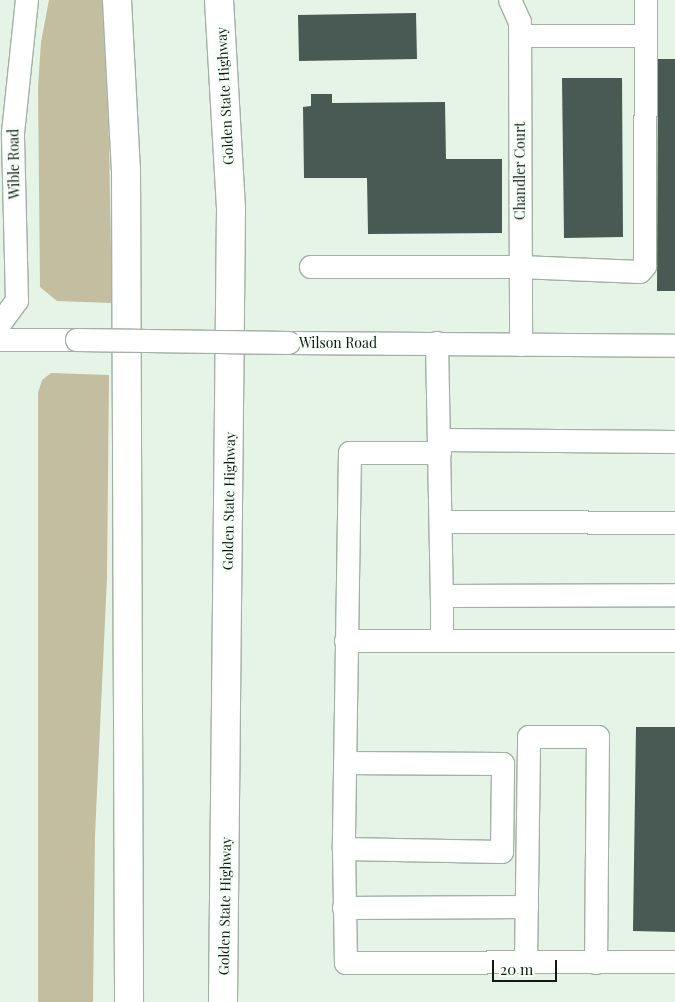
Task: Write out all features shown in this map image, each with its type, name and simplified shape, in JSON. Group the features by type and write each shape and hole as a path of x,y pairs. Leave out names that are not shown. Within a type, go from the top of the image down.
{"highway":[{"path":"117,0 126,169 129,1002"},
{"name":"Golden State Highway","path":"219,0 231,209 224,1002"}],"street":[{"name":"Wible Road","path":"0,324 17,301 13,134 27,0"},
{"name":"Chandler Court","path":"510,0 520,22 521,345"},
{"path":"312,267 520,267 640,272 644,266 646,0"},
{"path":"520,36 646,36"},
{"name":"Wilson Road","path":"0,340 675,346"},
{"path":"437,343 442,522 442,641"},
{"path":"675,442 440,446 350,453 344,763 346,962 675,962"},
{"path":"442,522 675,523"},
{"path":"442,596 675,595"},
{"path":"346,641 675,641"},
{"path":"526,962 529,738 598,738 596,962"},
{"path":"344,763 503,764 502,852 344,849"},
{"path":"344,908 527,907"}],"shaded area":[{"path":"49,0 102,0 109,140 112,303 57,301 40,287 38,87 41,42"},
{"path":"51,373 109,375 107,578 95,835 93,1002 38,1002 38,393 42,380"}],"building":[{"path":"416,13 417,59 299,61 298,15"},
{"path":"658,59 675,59 675,291 657,291"},
{"path":"562,78 622,78 623,237 564,238"},
{"path":"311,94 332,94 332,103 445,102 446,159 502,159 502,233 368,234 367,178 304,178 303,107 311,106"},
{"path":"636,727 675,727 675,932 633,931"}]}
